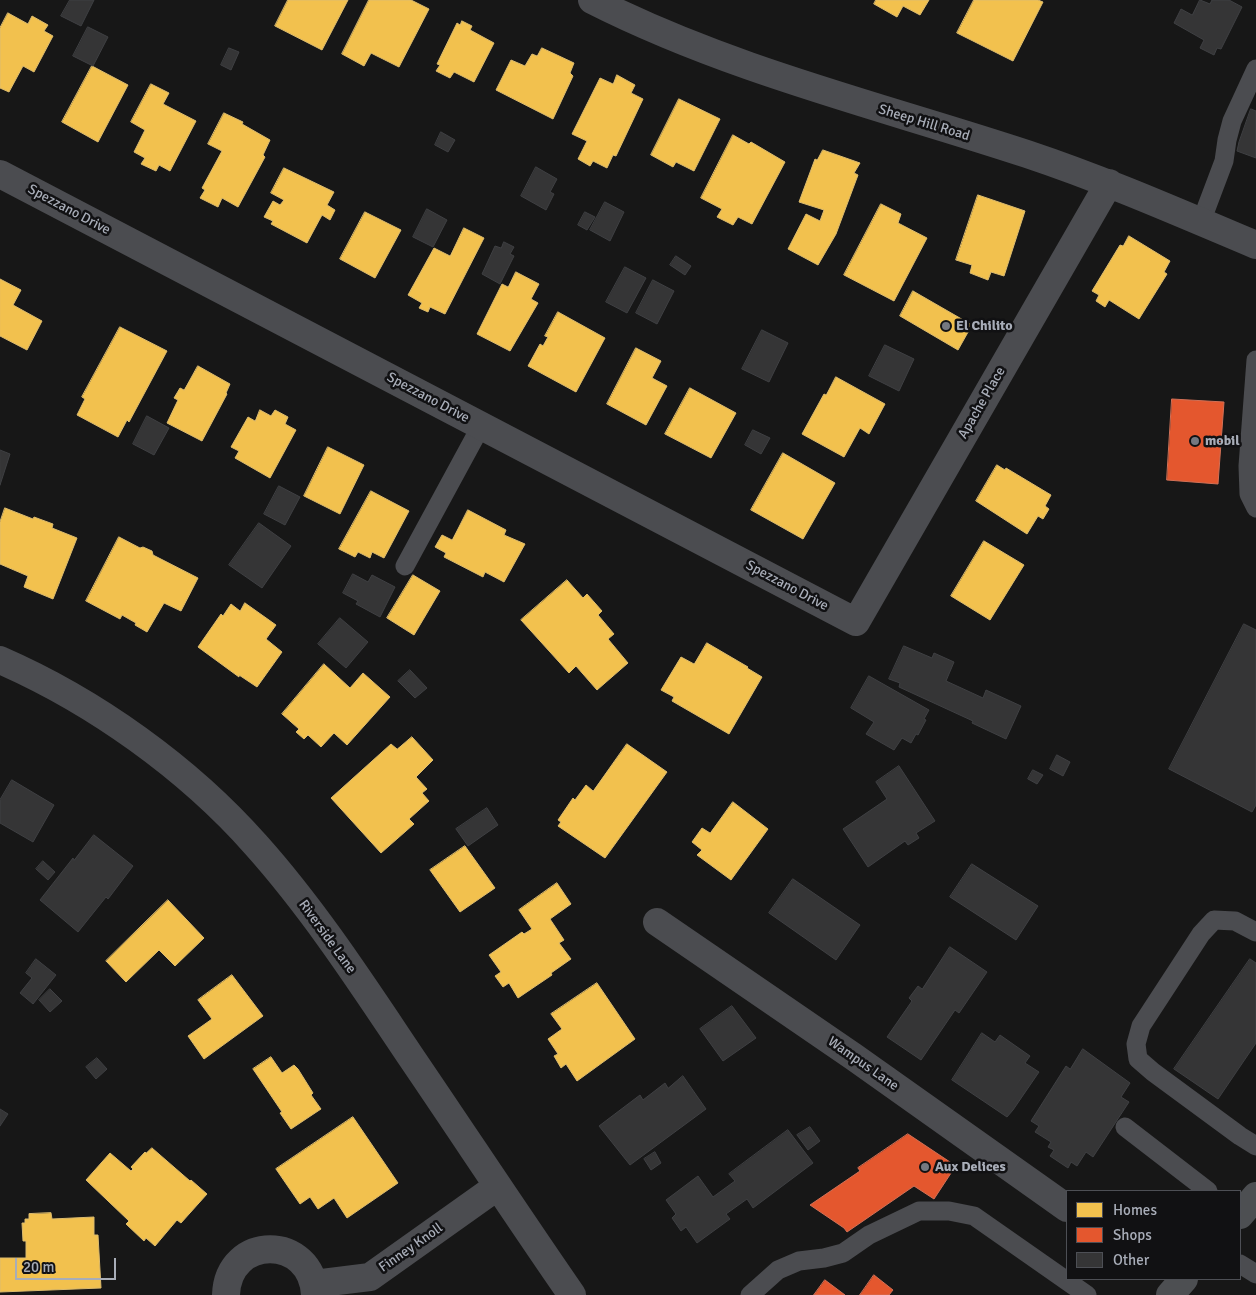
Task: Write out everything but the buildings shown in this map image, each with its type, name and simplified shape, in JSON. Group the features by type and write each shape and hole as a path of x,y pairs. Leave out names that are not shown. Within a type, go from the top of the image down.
{"main road":[{"path":"1241,1214 1256,1196"}],"street":[{"name":"Sheep Hill Road","path":"592,0 655,28 755,67 853,101 1026,154 1108,184 1256,245"},
{"name":"Spezzano Drive","path":"0,174 856,622"},
{"name":"Apache Place","path":"856,622 1108,184"},
{"name":"Riverside Lane","path":"0,660 63,692 145,745 196,786 227,814 256,845 326,933 572,1295"},
{"name":"Wampus Lane","path":"657,922 854,1057 1066,1207"},
{"name":"Finney Knoll","path":"226,1295 226,1286 230,1273 240,1260 253,1252 268,1248 284,1250 298,1258 308,1269 314,1290 370,1277 498,1186"}],"lane":[{"path":"1201,222 1222,169 1232,121 1256,69"},
{"path":"1256,367 1248,466 1249,494 1256,508"},
{"path":"405,566 481,426"},
{"path":"1256,932 1235,921 1214,920 1201,934 1141,1026 1136,1044 1138,1059 1153,1072 1256,1146"},
{"path":"1125,1127 1207,1190"},
{"path":"750,1295 778,1270 799,1261 824,1258 843,1253 869,1236 919,1211 949,1210 974,1216 1087,1295"},
{"path":"1241,1265 1256,1274"}],"place":[{"name":"El Chilito","path":"946,326"},
{"name":"mobil","path":"1195,441"},
{"name":"Aux Delices","path":"925,1167"}]}
